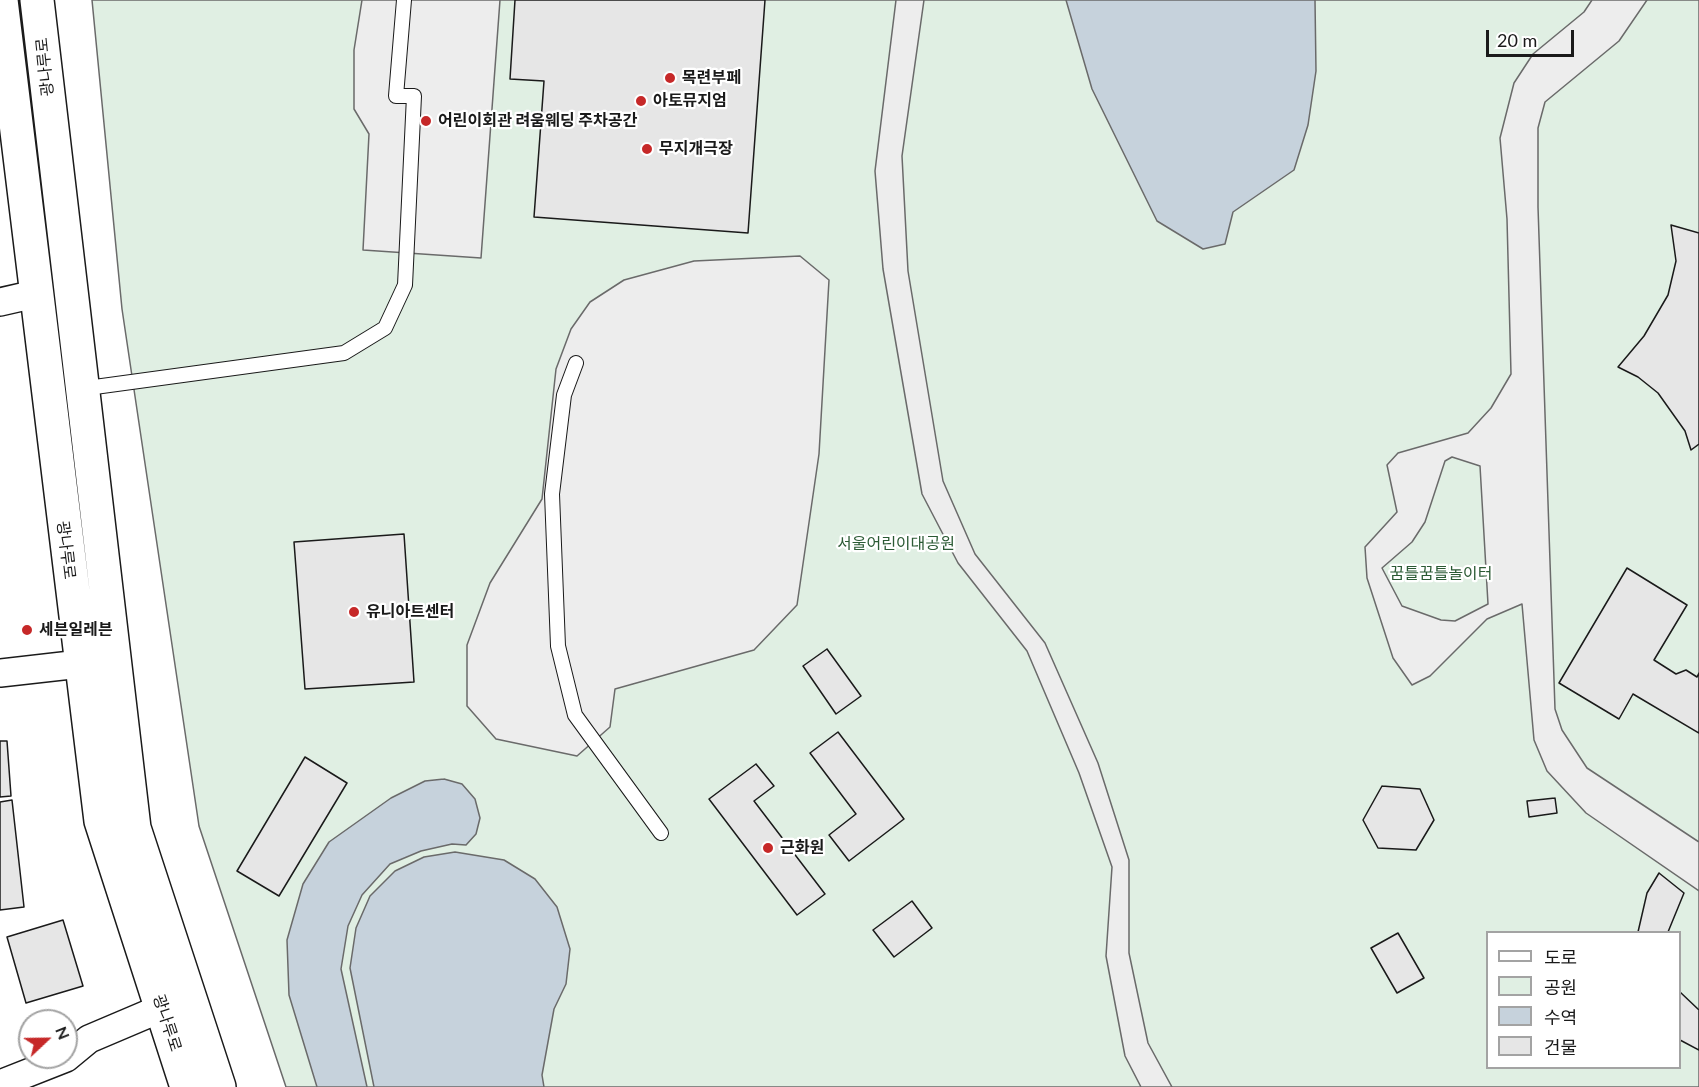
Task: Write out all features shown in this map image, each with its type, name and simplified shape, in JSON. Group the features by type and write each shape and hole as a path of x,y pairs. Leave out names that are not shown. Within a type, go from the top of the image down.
{"main road":[{"name":"광나루로","path":"1,0 35,294 65,391 134,828 176,1002 187,1087"},
{"name":"광나루로","path":"38,0 65,391 80,664 101,821 176,1002 219,1087"}],"street":[{"path":"0,302 35,294"},
{"path":"0,673 80,664"},
{"path":"0,1084 66,1058 89,1040 176,1002"}],"lane":[{"path":"65,391 344,353 385,328 405,285 414,96 396,96 404,0"},
{"path":"576,363 564,395 552,494 558,646 574,715 661,833"}],"green space":[{"name":"서울어린이대공원","path":"92,0 1699,0 1699,1087 286,1087 199,826 122,309"}],"shaded area":[{"name":"어린이회관 려움웨딩 주차공간","path":"362,0 500,0 481,258 363,250 369,134 354,109 354,50"},
{"path":"896,0 924,0 902,156 908,271 943,481 975,554 1045,643 1098,763 1129,860 1129,953 1148,1043 1172,1087 1141,1087 1125,1056 1106,956 1112,867 1079,773 1027,651 958,563 922,494 883,269 875,171"},
{"path":"1592,0 1647,0 1619,41 1545,102 1538,128 1538,207 1555,709 1562,730 1587,768 1699,842 1699,891 1586,813 1547,771 1534,740 1522,604 1487,619 1430,676 1412,685 1393,658 1367,578 1365,547 1397,512 1387,465 1398,453 1468,433 1491,408 1511,374 1507,219 1500,138 1514,83 1533,54 1584,12","holes":["1452,457 1480,466 1488,604 1455,621 1441,620 1402,606 1382,568 1412,542 1425,522 1445,461"]},
{"path":"800,256 829,280 819,454 797,605 754,650 615,689 610,727 577,756 496,739 467,706 467,645 490,583 542,499 556,369 571,329 590,302 624,280 694,261"}],"water":[{"path":"1066,0 1315,0 1316,71 1308,125 1294,170 1233,212 1225,244 1203,249 1157,221 1092,89"},
{"path":"444,779 462,784 475,799 480,818 476,834 466,845 452,844 421,851 390,864 362,895 348,926 341,969 367,1087 317,1087 289,995 287,940 303,884 329,842 391,798 425,781"},
{"path":"455,852 504,860 535,879 557,907 570,949 566,984 554,1009 542,1075 544,1087 374,1087 350,968 356,928 370,896 395,871 424,857"}],"building":[{"name":"무지개극장","path":"515,0 765,0 748,233 534,217 544,81 510,79"},
{"path":"1671,225 1699,233 1699,444 1691,450 1685,431 1658,393 1638,377 1618,367 1644,336 1668,295 1676,261"},
{"name":"유니아트센터","path":"404,534 414,682 305,689 294,542"},
{"path":"1627,568 1687,605 1654,660 1676,674 1686,670 1697,677 1699,673 1699,733 1633,694 1619,719 1559,683"},
{"path":"827,649 861,696 836,714 803,666"},
{"name":"근화원","path":"838,732 904,819 849,861 829,835 856,814 810,753"},
{"path":"0,741 7,741 11,796 0,797"},
{"path":"305,757 347,783 279,896 237,871"},
{"name":"근화원","path":"756,764 774,786 754,801 825,894 797,915 709,799"},
{"path":"1382,786 1420,789 1434,820 1416,850 1378,848 1363,820"},
{"path":"1555,798 1557,813 1529,817 1527,801"},
{"path":"12,800 24,907 0,910 0,802"},
{"path":"1659,873 1684,893 1668,931 1638,931 1647,893"},
{"path":"912,901 932,928 894,957 873,930"},
{"path":"63,920 83,986 26,1003 7,937"},
{"path":"1398,933 1424,978 1397,993 1371,948"},
{"path":"1681,993 1699,1010 1699,1050 1681,1041"}],"place":[{"name":"목련부페","path":"670,78"},
{"name":"아토뮤지엄","path":"641,101"},
{"name":"어린이회관 려움웨딩 주차공간","path":"426,121"},
{"name":"무지개극장","path":"647,149"},
{"name":"유니아트센터","path":"354,612"},
{"name":"세븐일레븐","path":"27,630"},
{"name":"근화원","path":"768,848"}],"park label":[{"name":"꿈틀꿈틀놀이터","path":"1441,574"}]}
